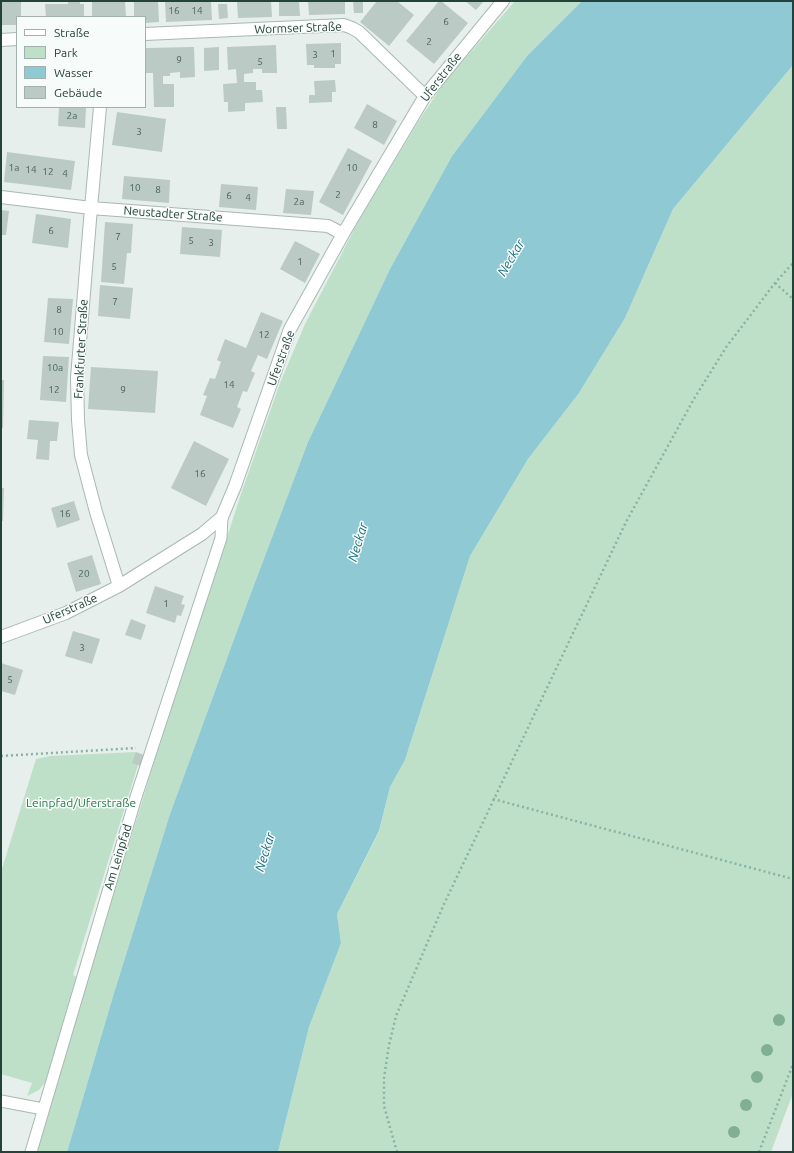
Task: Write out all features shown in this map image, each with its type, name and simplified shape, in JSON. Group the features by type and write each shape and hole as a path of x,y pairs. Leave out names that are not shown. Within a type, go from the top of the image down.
{"street":[{"name":"Uferstraße","path":"1,637 66,613 119,586 202,534 222,517 235,486 290,329 343,234 425,96 503,1"},
{"name":"Wormser Straße","path":"146,34 344,25 358,32 425,96"},
{"path":"1,40 16,39"},
{"name":"Frankfurter Straße","path":"100,108 77,378 78,420 81,455 96,512 119,586"},
{"name":"Neustadter Straße","path":"1,197 91,208 328,226 343,234"}],"lane":[{"name":"Am Leinpfad","path":"30,1152 136,798 221,538 222,517"},
{"path":"1,1101 43,1109"}],"path":[{"path":"397,1152 384,1106 384,1078 389,1045 396,1016 444,904 626,522 695,397 727,346 775,283 793,263"},
{"path":"775,283 793,300"},
{"path":"1,756 136,748 152,750"},
{"path":"493,799 793,879"},
{"path":"759,1152 793,1064"}],"green space":[{"path":"515,1 582,1 527,56 452,156 390,269 308,442 170,814 114,993 67,1152 35,1152 155,759 241,494 280,383 305,324 358,222 418,122 444,83"},
{"path":"793,65 793,1093 771,1152 278,1152 309,1027 341,943 337,914 379,832 390,787 405,760 470,556 528,459 579,393 625,318 673,209"},
{"name":"Leinpfad/Uferstraße","path":"136,752 138,765 73,975 77,977 46,1081 39,1090 27,1096 32,1083 1,1074 1,872 36,759 50,756"}],"water":[{"name":"Neckar","path":"582,1 793,1 793,65 673,209 625,318 579,393 528,459 470,556 405,760 390,787 379,831 337,914 341,943 309,1027 278,1152 67,1152 114,993 170,814 308,442 390,269 452,156 527,56"}],"building":[{"path":"1,1 21,1 21,16 16,16 16,25 1,25"},
{"path":"68,1 80,1 80,4 84,4 84,16 46,16 45,4 68,4"},
{"path":"92,1 125,1 126,16 92,16"},
{"path":"134,1 158,1 159,22 146,23 146,16 134,16"},
{"path":"165,1 211,1 212,20 166,22"},
{"path":"237,1 271,1 272,17 238,18"},
{"path":"279,1 299,1 300,16 279,16"},
{"path":"308,1 345,1 345,14 309,15"},
{"path":"353,1 363,1 363,13 354,13"},
{"path":"377,1 397,1 414,15 389,46 360,22"},
{"path":"439,1 441,1 468,23 434,64 406,41"},
{"path":"465,1 484,1 476,10"},
{"path":"218,4 227,4 228,18 219,19"},
{"path":"341,43 341,64 335,64 335,68 314,68 314,65 307,65 306,44"},
{"path":"276,45 277,73 262,73 262,69 253,69 253,73 244,74 244,82 256,82 256,90 262,90 263,102 245,103 245,111 228,112 228,102 224,102 223,84 237,83 236,69 228,70 227,47"},
{"path":"194,47 195,77 180,78 180,72 170,73 170,76 163,76 163,84 174,84 174,107 154,107 153,73 146,73 146,48"},
{"path":"219,47 219,70 204,71 204,48"},
{"path":"335,80 336,92 332,92 332,102 309,103 309,95 315,95 314,81"},
{"path":"367,104 397,121 384,145 354,128"},
{"path":"276,107 286,107 287,129 277,129"},
{"path":"59,108 86,108 85,128 58,126"},
{"path":"117,112 166,119 162,152 112,145"},
{"path":"348,148 372,161 343,215 319,202"},
{"path":"7,152 75,161 71,190 4,182"},
{"path":"124,176 170,180 169,203 122,199"},
{"path":"221,184 258,187 256,210 219,207"},
{"path":"286,189 314,191 311,215 283,213"},
{"path":"1,210 9,211 6,235 1,235"},
{"path":"36,214 71,219 68,248 32,243"},
{"path":"105,222 133,224 131,253 127,253 124,284 101,282"},
{"path":"182,227 222,230 220,257 180,254"},
{"path":"295,241 320,254 305,283 280,269"},
{"path":"100,285 133,288 130,319 98,316"},
{"path":"48,298 73,299 69,344 44,342"},
{"path":"261,312 283,321 267,359 258,355 251,371 255,373 247,392 243,391 237,407 241,409 233,428 200,415 207,396 203,395 210,378 215,379 221,362 217,360 225,339 246,348"},
{"path":"43,356 69,357 66,402 40,400"},
{"path":"91,367 158,371 155,413 88,409"},
{"path":"1,380 4,380 3,428 1,428"},
{"path":"29,420 59,422 57,441 50,441 49,460 36,459 38,440 27,439"},
{"path":"194,441 229,459 206,506 171,488"},
{"path":"1,488 4,488 3,521 1,521"},
{"path":"74,501 80,520 57,528 51,508"},
{"path":"92,555 101,584 76,592 67,563"},
{"path":"155,586 184,596 181,604 185,605 181,616 177,615 175,623 146,613"},
{"path":"131,619 146,625 141,640 125,635"},
{"path":"73,631 100,639 92,664 65,656"},
{"path":"1,663 23,670 15,695 1,691"},
{"path":"136,752 144,755 141,766 132,763"}]}
